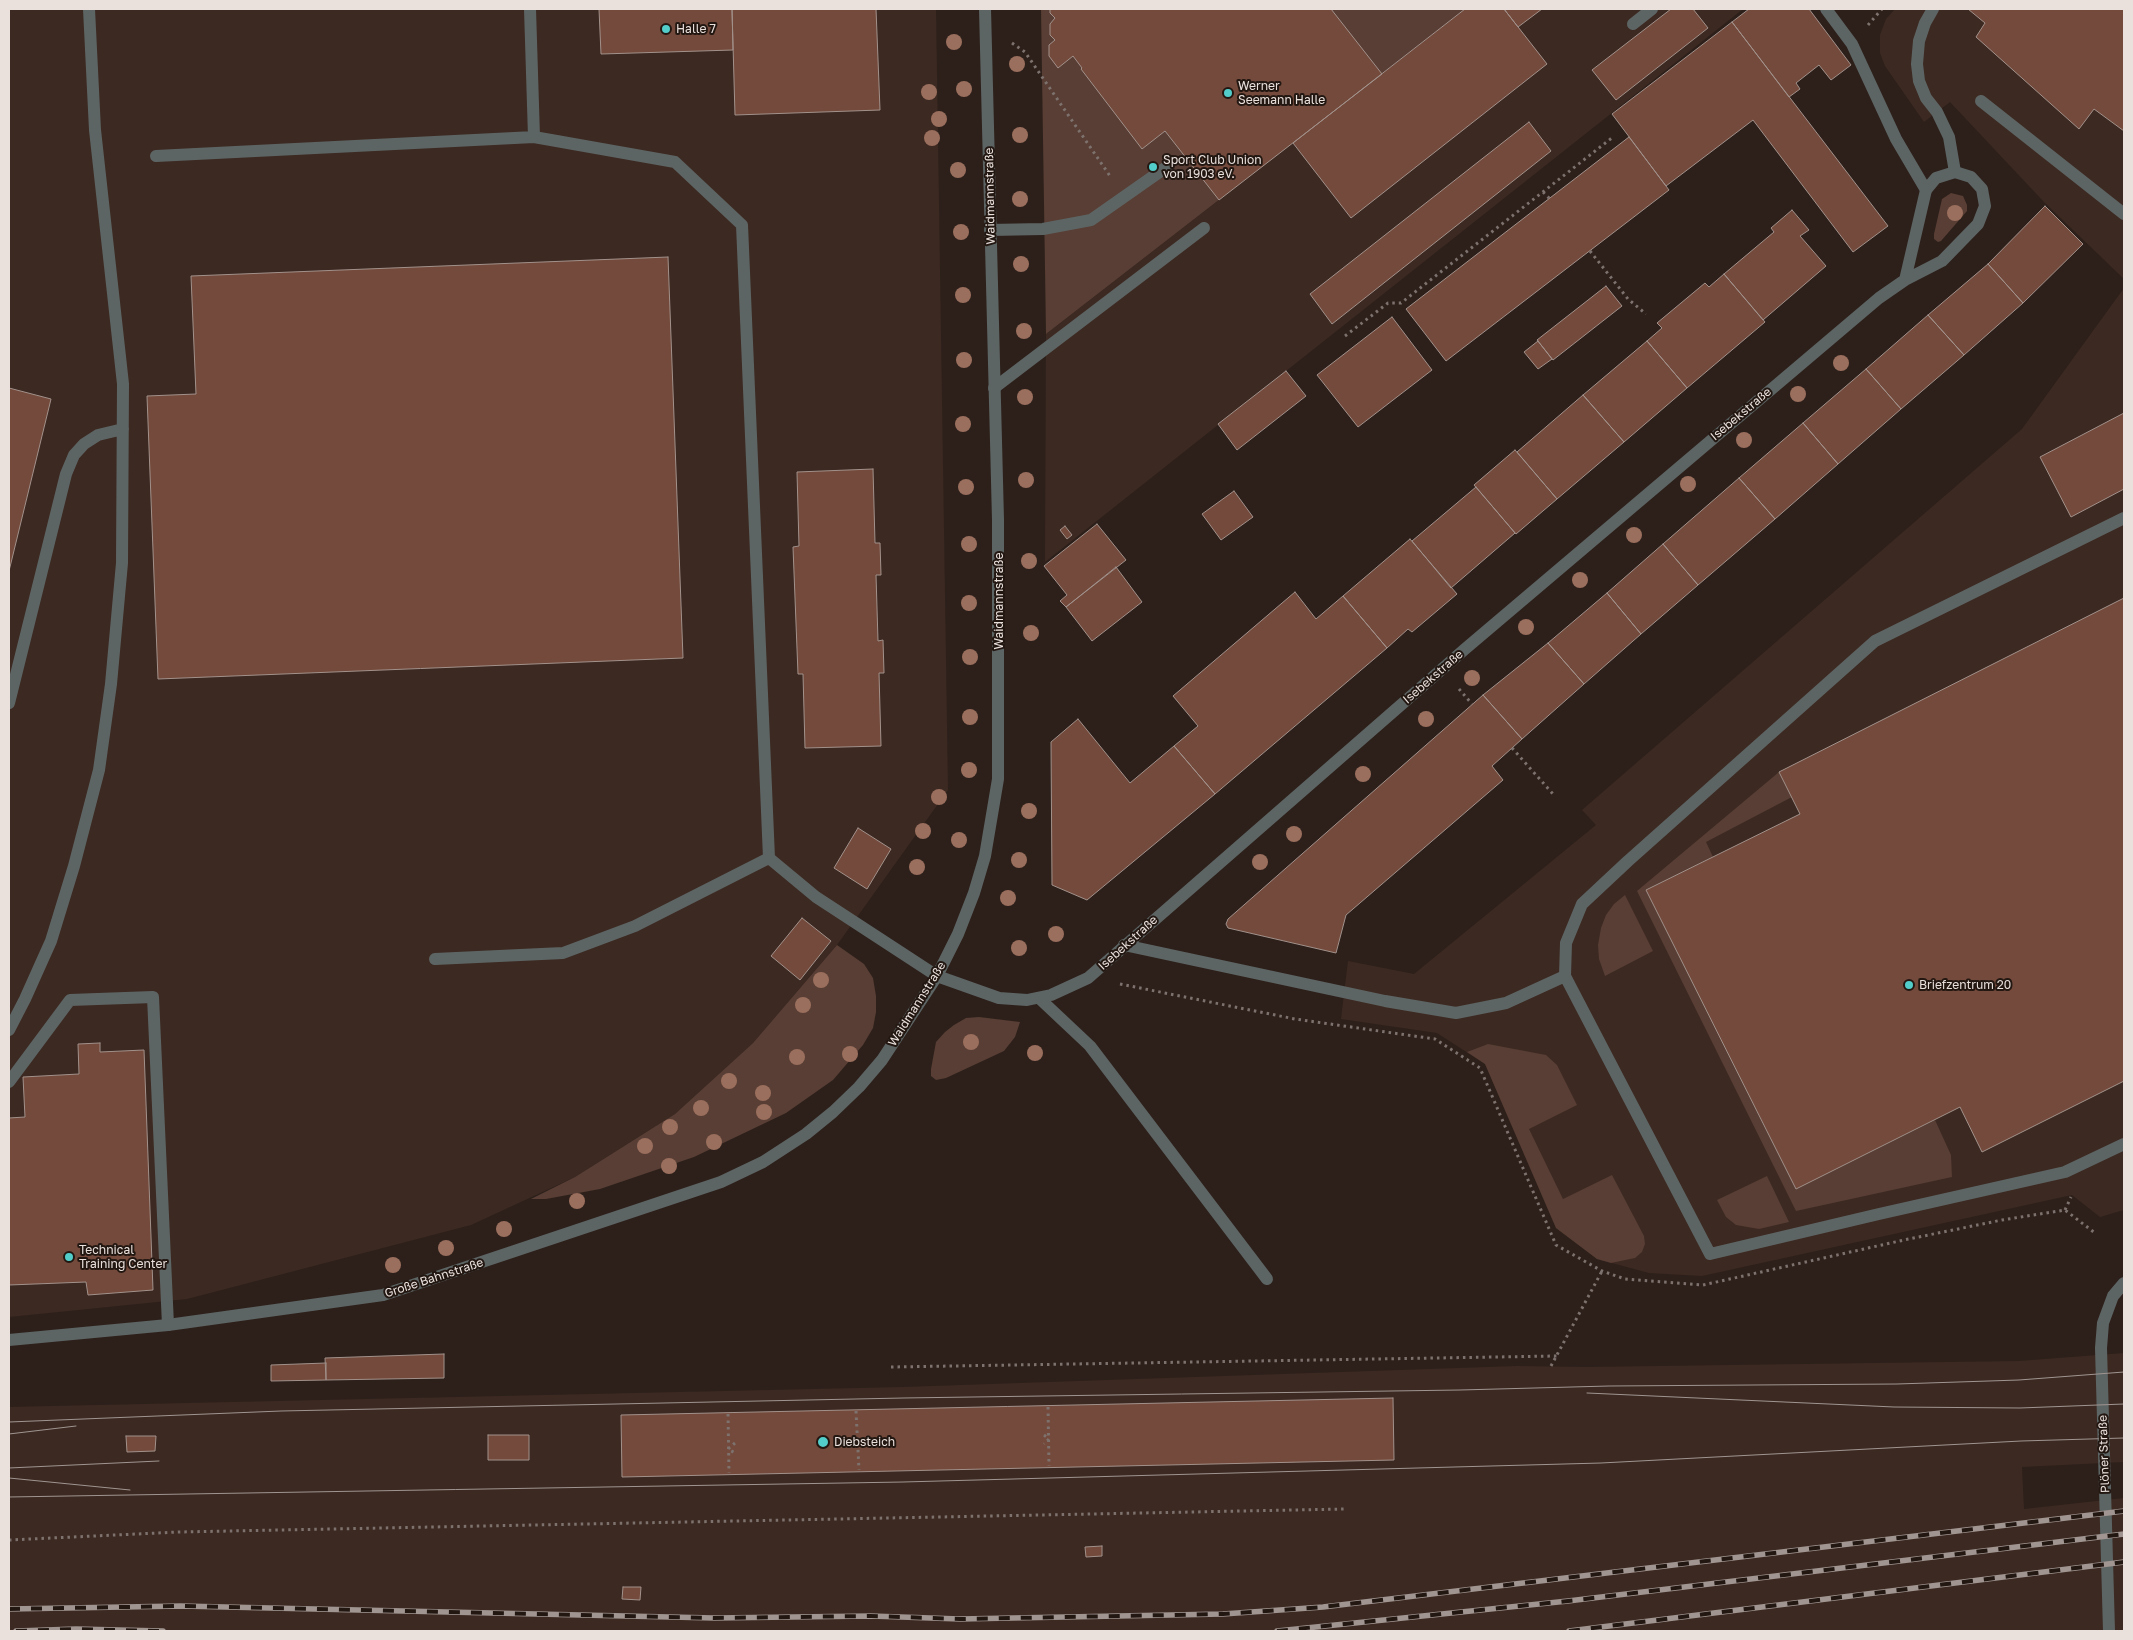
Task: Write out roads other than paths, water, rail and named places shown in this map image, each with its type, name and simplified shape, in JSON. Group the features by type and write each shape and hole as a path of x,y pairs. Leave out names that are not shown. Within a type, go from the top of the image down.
{"street":[{"path":"9,1030 25,1000 50,941 74,866 99,770 111,684 122,563 123,384 95,130 89,9"},
{"path":"530,9 534,137"},
{"name":"Waidmannstraße","path":"806,1134 859,1087 882,1060 937,976 958,934 974,893 985,856 998,779 998,520 985,9"},
{"path":"1633,24 1652,9"},
{"path":"1826,9 1852,44 1896,139 1926,190"},
{"path":"1904,280 1926,190 1936,178 1955,172 1949,137 1937,112 1926,98 1918,72 1920,41 1925,23 1933,9"},
{"path":"1981,101 2124,214"},
{"path":"156,156 534,137 674,162 742,225 769,858 635,926 563,953 434,959"},
{"path":"990,230 1043,229 1091,220 1168,166"},
{"name":"Isebekstraße","path":"769,858 816,897 937,976 999,998 1027,1000 1051,995 1088,978 1473,642 1878,298 1904,280 1942,261 1978,224 1986,206 1982,189 1971,177 1955,172"},
{"path":"994,388 1204,228"},
{"path":"9,703 66,474 74,455 84,444 98,435 123,429"},
{"path":"2124,518 1875,641 1628,860 1582,904 1566,943 1565,976 1710,1254 2065,1172 2124,1144"},
{"path":"1124,945 1385,1001 1456,1013 1506,1004 1565,976"},
{"path":"9,1082 70,1000 153,997 168,1325"},
{"path":"1039,998 1090,1046 1267,1280"},
{"name":"Große Bahnstraße","path":"9,1340 168,1325 383,1296 721,1182 763,1162 806,1134"},
{"name":"Plöner Straße","path":"2109,1631 2101,1348 2103,1323 2113,1296 2124,1283"}],"tram line":[{"path":"9,1422 281,1411 903,1398 1609,1386 1897,1384 2019,1380 2124,1372"},
{"path":"1587,1393 1894,1407 2020,1408 2124,1404"},
{"path":"9,1434 76,1426"},
{"path":"9,1497 903,1482 1601,1463 2021,1441 2124,1438"},
{"path":"9,1468 159,1461"},
{"path":"9,1478 130,1490"}],"railway":[{"path":"9,1609 181,1606 714,1618 871,1616 960,1619 1223,1614 1323,1607 2124,1511"},
{"path":"1277,1631 1568,1601 2124,1534"},
{"path":"1569,1631 2124,1562"},
{"path":"16,1631 76,1629 163,1631"}],"place":[{"name":"Halle 7","path":"666,29"},
{"name":"Werner Seemann Halle","path":"1228,93"},
{"name":"Sport Club Union von 1903 eV.","path":"1153,167"},
{"name":"Briefzentrum 20","path":"1909,985"},
{"name":"Technical Training Center","path":"69,1257"},
{"name":"Diebsteich","path":"823,1442"}]}
